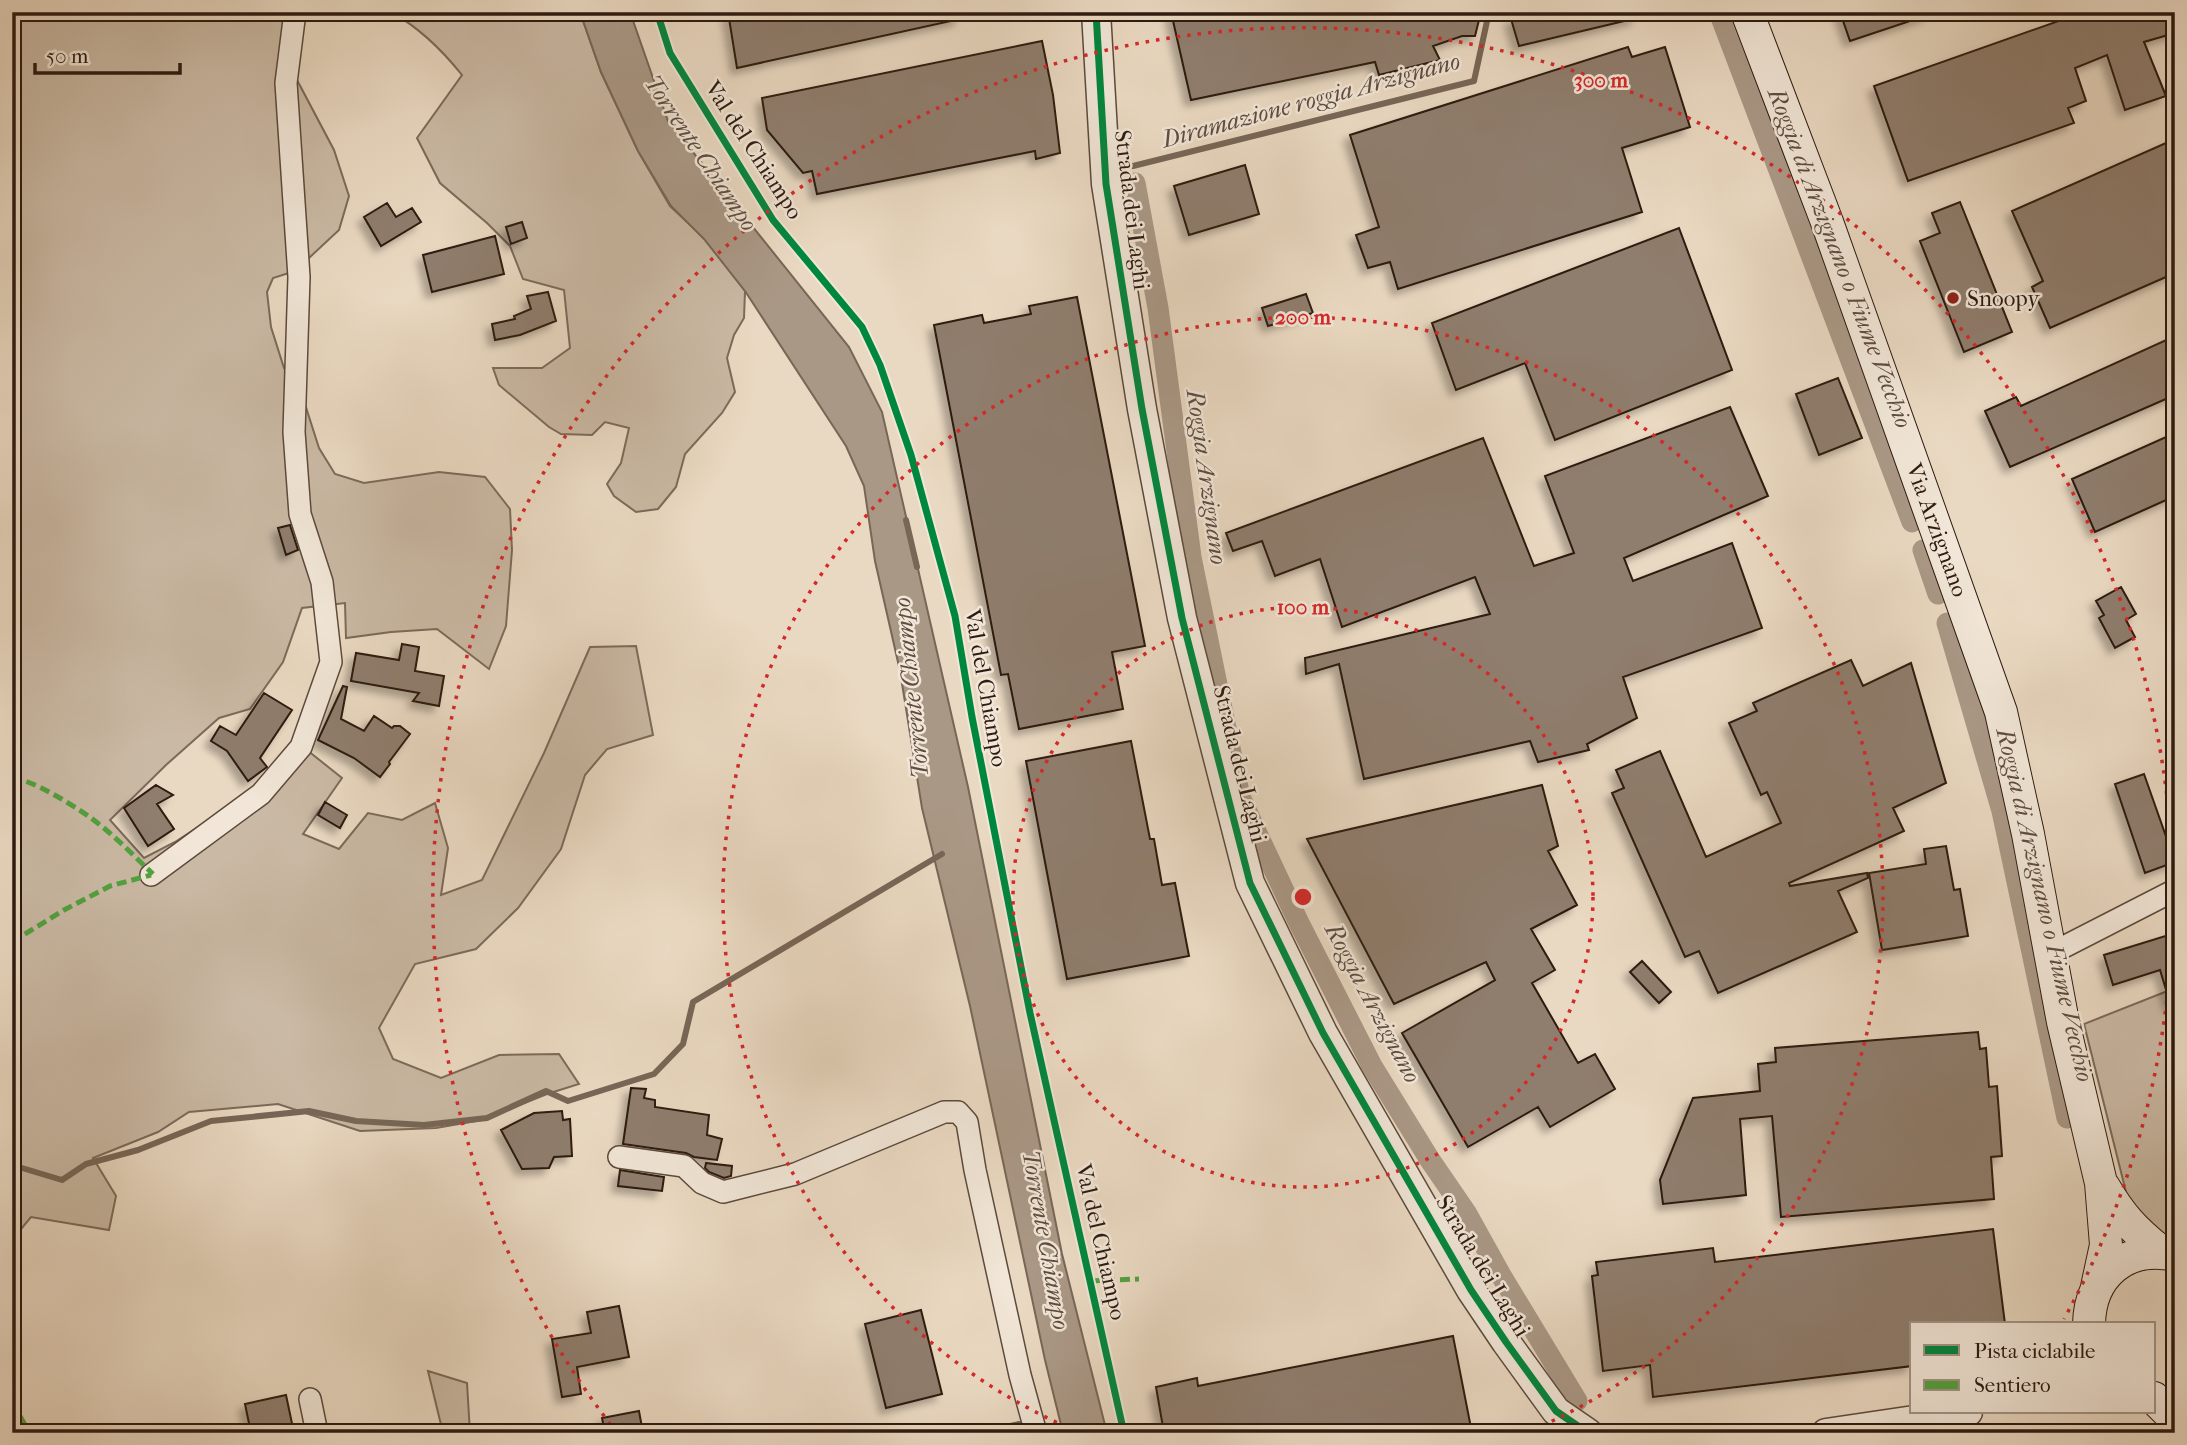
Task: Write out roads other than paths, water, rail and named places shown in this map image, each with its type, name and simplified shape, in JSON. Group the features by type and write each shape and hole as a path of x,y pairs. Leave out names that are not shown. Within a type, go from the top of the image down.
{"main road":[{"name":"Via Arzignano","path":"1747,12 1827,222 2001,712 2028,834 2063,1022 2101,1183"},
{"path":"2101,1183 2120,1214 2135,1230 2167,1253"},
{"path":"2089,1322 2090,1307 2106,1245 2101,1183"},
{"path":"2097,1287 2108,1272 2123,1260 2141,1253 2167,1253"},
{"path":"2156,1387 2175,1385"},
{"path":"2156,1400 2175,1419"}],"street":[{"path":"151,875 261,794 285,766 301,747 331,662 322,582 300,514 294,432 299,277 286,83 295,12"},
{"name":"Strada dei Laghi","path":"1096,12 1106,184 1142,409 1182,618 1251,883 1323,1033 1471,1290 1556,1411 1588,1433"},
{"path":"2050,954 2175,890"},
{"path":"619,1157 684,1166 702,1183 723,1192 795,1174 944,1112 958,1112 967,1122 1020,1375 1036,1433"},
{"path":"310,1399 317,1433"},
{"path":"1826,1433 1954,1414"}],"water":[{"path":"580,12 630,12 668,121 849,347 882,412 968,787 1062,1254 1107,1433 1063,1433 970,1006 922,808 900,671 875,561 864,486 846,446 745,291 704,239 671,206 638,151 601,72"}],"waterway":[{"name":"Diramazione roggia Arzignano","path":"1133,166 1474,81 1489,12"},
{"name":"Roggia di Arzignano o Fiume Vecchio","path":"1719,12 1912,522"},
{"name":"Roggia Arzignano","path":"1135,183 1158,308 1191,557 1240,797 1298,921 1372,1066 1467,1214 1577,1401"},
{"name":"Torrente Chiampo","path":"906,520 917,567"},
{"name":"Roggia di Arzignano o Fiume Vecchio","path":"1923,550 1938,594"},
{"name":"Roggia di Arzignano o Fiume Vecchio","path":"1947,623 2002,811 2067,1118"},
{"path":"12,1165 62,1180 86,1164 138,1150 211,1121 309,1111 356,1121 424,1125 487,1118 546,1091 568,1101 654,1074 683,1044 693,1002 942,854"},
{"path":"976,1433 1019,1424"}],"place":[{"name":"Snoopy","path":"1953,298"}]}
